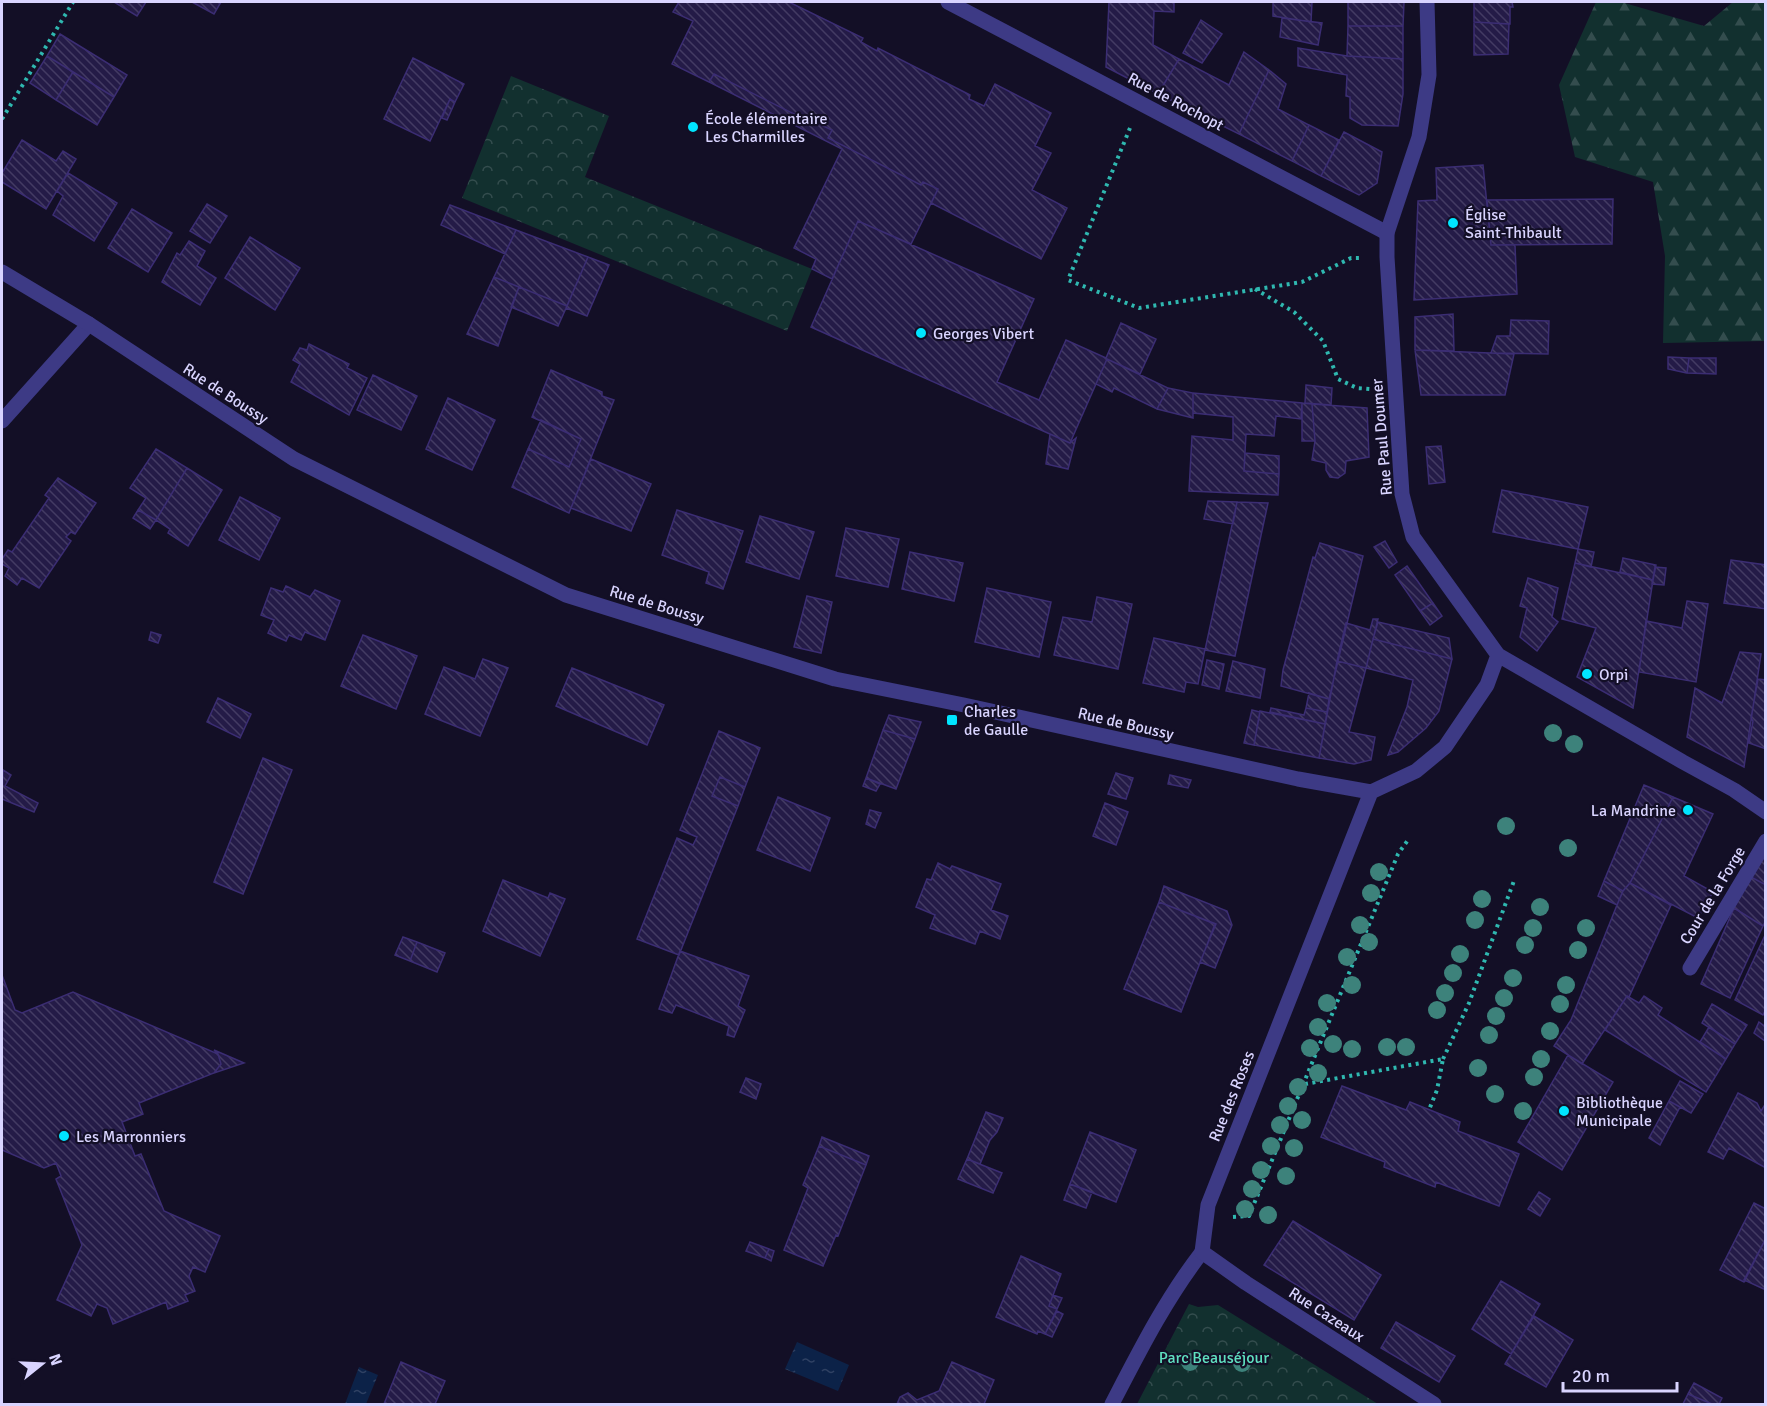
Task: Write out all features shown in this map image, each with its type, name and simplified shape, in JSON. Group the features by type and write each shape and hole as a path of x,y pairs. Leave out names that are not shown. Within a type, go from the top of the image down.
{"street":[{"name":"Rue de Rochopt","path":"948,2 1387,233"},
{"name":"Rue Paul Doumer","path":"1427,2 1429,75 1419,137 1387,233 1402,494 1413,537 1498,655"},
{"name":"Rue de Boussy","path":"2,272 89,324 294,459 566,595 835,679 964,705 1298,780 1371,792"},
{"path":"2,421 89,324"},
{"path":"1371,792 1416,771 1445,747 1487,685 1498,655 1734,790 1766,812"},
{"name":"Rue des Roses","path":"1112,1404 1161,1310 1202,1252 1208,1205 1371,792"},
{"name":"Cour de la Forge","path":"1690,968 1766,841"},
{"name":"Rue Cazeaux","path":"1202,1252 1246,1283 1434,1404"}],"path":[{"path":"2,119 73,2"},
{"path":"1140,103 1068,280 1139,308 1302,282 1351,258 1387,257"},
{"path":"1255,288 1294,312 1323,341 1338,379 1357,387 1396,392"},
{"path":"1208,1205 1233,1217 1250,1216 1398,854 1408,840"},
{"path":"1429,1110 1437,1090 1443,1059 1469,1003 1515,878"},
{"path":"1305,1084 1443,1059"}],"green space":[{"path":"1596,2 1621,2 1704,26 1733,2 1765,2 1765,341 1663,343 1665,256 1653,182 1575,157 1559,85"},
{"path":"511,76 609,116 585,177 812,269 787,331 462,198"},
{"name":"Parc Beauséjour","path":"1189,1304 1198,1307 1218,1305 1378,1404 1137,1404"}],"water":[{"path":"797,1342 849,1365 838,1391 785,1369"},
{"path":"359,1367 378,1375 366,1404 345,1404"}],"building":[{"path":"114,2 146,2 137,16"},
{"path":"192,2 221,2 214,14"},
{"path":"679,2 789,2 863,38 861,42 877,51 878,48 970,95 969,99 984,106 995,84 1051,113 1035,146 1051,153 1032,190 1067,208 1041,259 931,203 938,189 923,182 921,185 828,138 832,130 817,123 816,125 714,74 709,82 672,64 693,21 673,12"},
{"path":"1109,2 1174,2 1174,12 1154,11 1153,45 1179,59 1158,94 1106,67"},
{"path":"1273,2 1312,2 1311,22 1273,16"},
{"path":"1348,2 1404,2 1403,26 1348,26"},
{"path":"1474,2 1512,2 1510,24 1474,22"},
{"path":"1282,18 1322,23 1318,45 1280,37"},
{"path":"1201,20 1222,34 1202,63 1183,53"},
{"path":"1474,22 1509,24 1508,54 1474,55"},
{"path":"1348,26 1403,26 1403,59 1347,56"},
{"path":"60,34 127,75 114,97 47,56"},
{"path":"1298,48 1347,56 1403,59 1403,94 1398,126 1362,125 1350,118 1350,97 1346,96 1347,75 1298,66"},
{"path":"1244,52 1269,70 1239,134 1158,94 1179,59 1229,85"},
{"path":"47,56 73,72 56,100 30,83"},
{"path":"413,58 464,84 455,102 450,99 430,141 384,119"},
{"path":"1269,70 1286,84 1278,109 1309,125 1292,161 1239,134"},
{"path":"73,72 114,97 97,125 56,100"},
{"path":"714,74 816,125 817,123 832,130 828,138 921,185 923,182 938,189 911,244 858,221 832,279 812,269 816,259 794,248 842,149 709,82"},
{"path":"450,99 455,102 447,120 442,118"},
{"path":"1309,125 1339,140 1321,176 1292,161"},
{"path":"1344,132 1382,152 1377,183 1359,195 1321,176"},
{"path":"22,140 56,161 63,151 76,159 46,209 2,182 2,173"},
{"name":"Église Saint-Thibault","path":"1483,165 1491,245 1515,245 1517,294 1414,300 1418,201 1437,200 1436,168"},
{"path":"68,173 117,203 94,241 53,215 63,196 57,191"},
{"path":"1613,199 1612,244 1491,245 1487,200"},
{"path":"207,204 227,216 210,243 190,231"},
{"path":"450,205 516,230 505,254 441,225"},
{"path":"132,209 172,233 148,272 108,248"},
{"name":"Georges Vibert","path":"858,221 1034,299 997,382 1039,400 1066,340 1106,358 1121,323 1156,339 1140,374 1107,359 1070,443 811,327"},
{"path":"516,230 588,257 567,306 494,277"},
{"path":"250,237 300,268 275,310 225,278"},
{"path":"189,241 205,251 197,266 216,278 200,305 162,282 177,253 180,255"},
{"path":"588,257 609,265 587,316 566,308"},
{"path":"494,277 519,287 498,346 467,334"},
{"path":"519,287 567,306 558,326 511,307"},
{"path":"1453,314 1454,351 1415,350 1415,317"},
{"path":"1511,320 1549,321 1548,354 1491,353 1497,336 1510,336"},
{"path":"309,344 349,364 347,368 367,378 349,415 291,382 300,364 293,360 300,348 307,350"},
{"path":"1415,350 1514,354 1505,395 1421,395"},
{"path":"1668,357 1689,358 1687,373 1668,369"},
{"path":"1689,358 1716,358 1716,374 1687,373"},
{"path":"1107,359 1168,388 1157,409 1114,388 1112,392 1096,384"},
{"path":"551,370 602,392 602,396 614,400 569,513 512,487 528,449 569,467 581,439 532,417"},
{"path":"373,375 417,396 401,430 357,410"},
{"path":"1306,385 1332,388 1331,405 1305,403"},
{"path":"1168,388 1193,393 1193,418 1157,409"},
{"path":"1193,393 1302,403 1301,419 1276,416 1274,436 1246,434 1244,471 1279,474 1278,495 1189,491 1192,436 1233,440 1233,417 1193,413"},
{"path":"448,398 495,420 472,470 426,449"},
{"path":"1302,403 1312,404 1315,441 1302,441"},
{"path":"1312,404 1367,408 1369,457 1346,461 1345,473 1338,478 1330,477 1326,470 1326,463 1312,460 1315,441"},
{"path":"541,420 581,439 569,467 528,449"},
{"path":"1050,434 1070,443 1076,438 1068,469 1046,464"},
{"path":"1441,446 1445,482 1429,484 1426,447"},
{"path":"156,449 187,468 156,520 138,510 146,498 130,488"},
{"path":"1245,453 1279,456 1279,474 1244,471"},
{"path":"591,459 651,484 631,531 571,508"},
{"path":"187,468 222,490 188,546 168,533 170,529 156,520"},
{"path":"58,478 96,503 75,534 71,532 66,537 71,541 39,588 22,578 17,585 5,576 9,568 2,564 2,559 8,550 12,552 49,498 45,495"},
{"path":"1502,490 1588,507 1578,549 1493,532"},
{"path":"240,497 280,518 259,560 219,540"},
{"path":"1208,501 1237,502 1233,524 1204,519"},
{"path":"1237,502 1268,503 1235,656 1205,650"},
{"path":"138,510 156,520 150,529 133,518"},
{"path":"677,510 743,531 723,589 706,583 709,572 662,555"},
{"path":"760,516 814,532 799,579 746,562"},
{"path":"846,528 899,539 888,587 836,576"},
{"path":"1385,541 1397,562 1389,568 1374,547"},
{"path":"1320,543 1363,556 1329,699 1281,686 1283,670 1313,557 1315,558"},
{"path":"1578,549 1594,552 1591,567 1575,563"},
{"path":"910,552 963,563 954,601 902,589"},
{"path":"1623,558 1656,565 1653,580 1620,572"},
{"path":"1731,560 1766,565 1766,609 1724,603"},
{"path":"1575,563 1653,580 1633,708 1577,677 1596,628 1562,619"},
{"path":"1407,566 1433,603 1420,611 1395,575"},
{"path":"1655,567 1666,568 1664,585 1652,584"},
{"path":"1528,578 1558,588 1552,617 1558,622 1537,651 1520,637 1527,608 1520,606"},
{"path":"286,586 310,597 315,590 340,601 325,640 305,632 301,640 289,635 286,641 268,633 274,620 261,615 271,588 283,592"},
{"path":"987,588 1051,602 1039,657 975,642"},
{"path":"807,596 832,602 821,653 794,647"},
{"path":"1097,597 1132,604 1118,669 1054,655 1063,617 1092,622"},
{"path":"1687,601 1708,604 1696,682 1639,672 1646,621 1682,628"},
{"path":"1433,603 1442,616 1430,625 1420,611"},
{"path":"1373,619 1378,619 1366,668 1337,661 1346,623 1370,630"},
{"path":"1378,622 1449,638 1452,659 1373,639"},
{"path":"151,632 161,635 158,643 149,640"},
{"path":"363,635 417,656 396,709 341,686"},
{"path":"1154,638 1205,649 1198,684 1186,682 1184,692 1143,683"},
{"path":"1373,639 1452,659 1439,711 1426,728 1398,752 1388,755 1407,707 1413,680 1366,668"},
{"path":"1740,652 1761,654 1744,767 1687,737 1695,688 1722,703"},
{"path":"483,659 508,668 480,736 425,714 444,667 475,679"},
{"path":"1207,660 1224,664 1219,689 1202,685"},
{"path":"1233,661 1265,669 1260,698 1226,691"},
{"path":"1337,661 1366,668 1349,732 1375,737 1371,760 1354,764 1319,758"},
{"path":"572,668 664,705 647,745 556,706"},
{"path":"1758,679 1766,680 1766,749 1749,743"},
{"path":"1309,693 1329,699 1327,712 1306,708"},
{"path":"218,698 251,714 240,738 207,722"},
{"path":"1271,708 1304,715 1306,708 1327,712 1325,724 1270,712"},
{"path":"1252,710 1260,712 1254,745 1244,743"},
{"path":"1260,711 1325,724 1319,758 1254,745"},
{"path":"889,715 921,722 915,739 883,730"},
{"path":"883,730 915,739 896,789 866,778"},
{"path":"719,731 760,748 745,787 720,777 712,796 738,806 679,955 637,939 677,838 693,845 697,837 680,830"},
{"path":"263,758 292,770 243,894 214,882"},
{"path":"3,770 11,775 5,786 38,803 34,812 2,799"},
{"path":"1116,773 1133,778 1126,799 1108,794"},
{"path":"1170,775 1191,780 1188,788 1168,784"},
{"path":"720,777 745,787 738,806 712,796"},
{"path":"866,778 880,784 876,791 863,786"},
{"path":"1644,785 1673,797 1630,883 1623,891 1604,881"},
{"path":"778,797 830,818 810,871 757,850"},
{"path":"1673,797 1713,814 1684,876 1713,892 1698,918 1630,883"},
{"path":"1105,803 1128,812 1116,845 1093,836"},
{"path":"870,810 881,813 875,828 866,824"},
{"path":"1766,853 1766,885 1751,877"},
{"path":"938,863 950,869 952,866 1001,884 991,910 1008,916 1000,939 980,931 975,944 930,928 935,915 916,907 927,879 931,880"},
{"path":"1751,877 1766,885 1766,920 1763,926 1734,908"},
{"path":"503,880 548,898 550,893 565,899 540,956 483,931"},
{"path":"1604,881 1623,891 1617,905 1598,896"},
{"path":"1630,883 1671,905 1629,997 1627,996 1582,1064 1554,1046 1571,1020 1623,891"},
{"path":"1164,886 1227,911 1232,925 1215,968 1200,962 1216,924 1159,902"},
{"path":"1159,902 1215,924 1181,1012 1124,989"},
{"path":"1734,908 1763,926 1730,998 1701,984"},
{"path":"1766,933 1766,1009 1763,1015 1735,1000"},
{"path":"403,937 417,942 410,961 395,955"},
{"path":"417,942 445,953 437,972 410,961"},
{"path":"680,951 749,976 738,1006 745,1010 734,1037 727,1035 729,1026 676,1005 672,1013 659,1009"},
{"name":"Les Marronniers","path":"2,975 15,1010 22,1013 73,992 218,1054 221,1064 214,1073 139,1103 143,1114 122,1122 135,1156 141,1154 164,1211 220,1236 205,1272 193,1267 189,1276 195,1291 185,1295 188,1301 168,1309 166,1302 113,1324 107,1308 97,1304 91,1316 57,1300 82,1245 56,1179 61,1176 56,1163 44,1168 2,1150"},
{"path":"1627,996 1639,1003 1644,996 1662,1008 1658,1015 1726,1059 1706,1092 1605,1030"},
{"path":"1712,1004 1747,1025 1735,1044 1702,1023"},
{"path":"1759,1022 1766,1027 1765,1041 1754,1033"},
{"path":"1709,1027 1735,1044 1726,1059 1700,1042"},
{"path":"214,1050 244,1063 214,1073 221,1064"},
{"path":"1568,1055 1613,1082 1562,1170 1518,1142"},
{"path":"746,1078 761,1084 756,1099 740,1092"},
{"path":"1680,1081 1703,1094 1691,1113 1669,1101"},
{"path":"1342,1086 1406,1110 1410,1102 1460,1122 1458,1131 1519,1154 1499,1206 1436,1182 1435,1187 1384,1167 1385,1162 1321,1137"},
{"path":"1738,1093 1757,1103 1761,1111 1766,1103 1766,1168 1729,1148 1723,1159 1708,1152"},
{"path":"1669,1101 1680,1107 1660,1145 1649,1138"},
{"path":"986,1112 1003,1118 980,1164 967,1159"},
{"path":"1090,1132 1136,1150 1116,1202 1070,1184"},
{"path":"822,1137 869,1156 866,1165 819,1146"},
{"path":"819,1146 866,1165 838,1236 836,1235 823,1266 784,1250 808,1188 803,1185"},
{"path":"967,1159 1002,1173 993,1193 958,1179"},
{"path":"1070,1184 1092,1192 1086,1208 1064,1200"},
{"path":"1539,1192 1550,1199 1540,1216 1528,1209"},
{"path":"1754,1203 1766,1209 1766,1238 1744,1282 1720,1270"},
{"path":"1293,1221 1381,1275 1354,1320 1264,1265"},
{"path":"1766,1238 1766,1290 1744,1280"},
{"path":"750,1242 769,1249 765,1258 746,1251"},
{"path":"769,1249 774,1251 771,1261 765,1258"},
{"path":"1021,1256 1061,1274 1049,1306 1057,1309 1045,1334 1038,1331 1037,1334 996,1317"},
{"path":"1501,1281 1540,1304 1511,1354 1472,1329"},
{"path":"1053,1295 1062,1298 1057,1309 1049,1306"},
{"path":"1057,1311 1063,1314 1052,1337 1045,1334"},
{"path":"1534,1316 1573,1340 1546,1387 1505,1364"},
{"path":"1396,1322 1455,1356 1439,1382 1381,1348"},
{"path":"401,1362 445,1381 435,1404 384,1404"},
{"path":"952,1362 994,1380 984,1404 897,1404 900,1397 908,1393 917,1400 939,1391"},
{"path":"1694,1383 1722,1398 1719,1404 1712,1404 1688,1394"},
{"path":"1688,1394 1712,1404 1683,1404"}],"place":[{"name":"École élémentaire Les Charmilles","path":"693,127"},
{"name":"Église Saint-Thibault","path":"1453,223"},
{"name":"Georges Vibert","path":"921,333"},
{"name":"Orpi","path":"1587,674"},
{"name":"Charles de Gaulle","path":"952,720"},
{"name":"La Mandrine","path":"1688,810"},
{"name":"Bibliothèque Municipale","path":"1564,1111"},
{"name":"Les Marronniers","path":"64,1136"}]}
